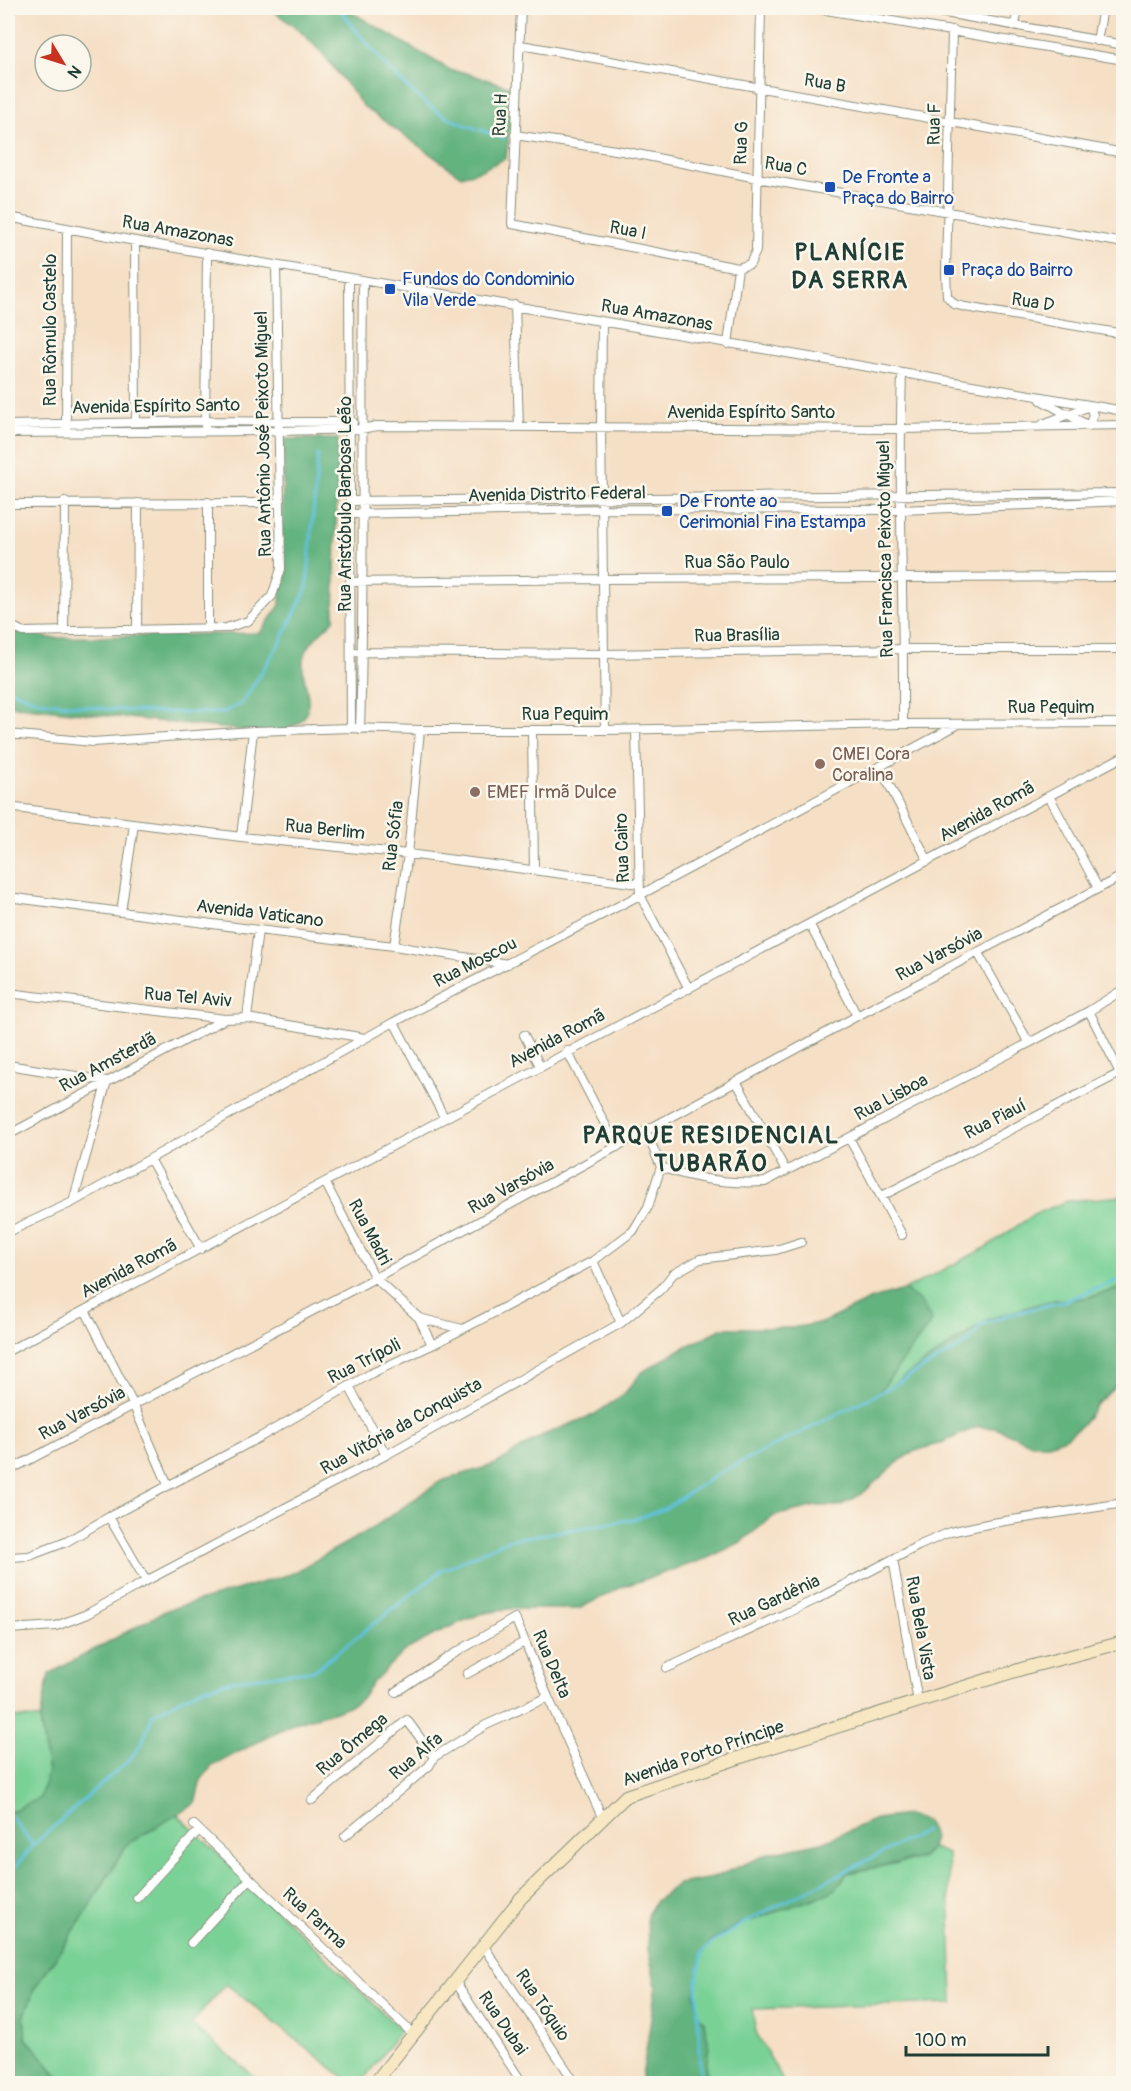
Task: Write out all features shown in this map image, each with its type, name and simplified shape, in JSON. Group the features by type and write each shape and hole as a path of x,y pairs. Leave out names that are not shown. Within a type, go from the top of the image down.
{"street":[{"name":"Rua H","path":"512,224 521,8"},
{"name":"Rua G","path":"738,268 750,264 756,251 761,8"},
{"path":"814,8 1124,60"},
{"path":"917,8 937,9 1124,45"},
{"path":"1015,24 1018,8"},
{"path":"1097,41 1103,8"},
{"name":"Rua F","path":"945,290 952,30"},
{"name":"Rua B","path":"521,45 1124,153"},
{"name":"Rua C","path":"515,135 622,151 757,178 1124,243"},
{"name":"Rua Amazonas","path":"8,217 276,266 515,305 728,344 1124,411"},
{"name":"Rua I","path":"512,224 738,268"},
{"name":"Rua Rômulo Castelo","path":"66,428 67,228"},
{"path":"135,241 136,422"},
{"path":"205,431 207,253"},
{"name":"Rua Antônio José Peixoto Miguel","path":"8,624 23,632 226,628 248,621 272,596 281,570 276,266"},
{"path":"728,344 738,268"},
{"path":"349,278 350,582 355,729"},
{"name":"Rua Aristóbulo Barbosa Leão","path":"355,729 361,652 363,581 361,426 363,280"},
{"name":"Rua D","path":"945,290 950,301 965,307 1124,333"},
{"path":"515,305 519,427"},
{"path":"602,322 605,730"},
{"name":"Rua Francisca Peixoto Miguel","path":"902,374 900,496 904,649 903,724"},
{"path":"1031,395 1069,415 1089,426 1093,415 1090,406 1069,415 1034,427"},
{"name":"Avenida Espírito Santo","path":"8,434 136,422 279,420 349,426"},
{"name":"Avenida Espírito Santo","path":"8,425 205,431 279,431 349,426 900,429 1124,425"},
{"name":"Avenida Distrito Federal","path":"350,501 1124,492"},
{"name":"Avenida Distrito Federal","path":"350,514 602,509 901,510 1124,501"},
{"path":"64,632 65,502"},
{"path":"208,502 208,628"},
{"path":"137,630 138,503"},
{"path":"8,504 279,503"},
{"name":"Rua São Paulo","path":"350,582 1124,577"},
{"name":"Rua Brasília","path":"351,652 604,654 904,649 1124,649"},
{"name":"Rua Pequim","path":"8,734 93,742 253,731 355,729 636,730 903,724 1124,723"},
{"name":"Rua Moscou","path":"8,1232 73,1202 364,1038 640,895 958,724"},
{"name":"Rua Sófia","path":"394,946 408,854 420,730"},
{"path":"532,730 534,870"},
{"name":"Rua Cairo","path":"636,730 640,895 689,989"},
{"path":"241,837 253,731"},
{"name":"Avenida Romã","path":"8,1351 1124,756"},
{"path":"880,766 928,861"},
{"path":"1049,796 1098,888"},
{"name":"Rua Berlim","path":"8,807 639,884"},
{"path":"121,912 134,824"},
{"name":"Rua Varsóvia","path":"8,1471 375,1278 736,1081 1124,875"},
{"name":"Avenida Vaticano","path":"8,897 394,946 508,964"},
{"path":"810,925 857,1016"},
{"path":"247,1018 258,930"},
{"path":"978,953 1029,1043"},
{"name":"Rua Lisboa","path":"662,1167 706,1180 735,1183 765,1182 1089,1011 1124,989"},
{"name":"Rua Tel Aviv","path":"8,993 225,1019 247,1018 364,1038"},
{"path":"1089,1011 1122,1072"},
{"name":"Rua Amsterdã","path":"8,1135 225,1019"},
{"path":"394,1022 444,1117"},
{"path":"524,1035 540,1066"},
{"path":"567,1051 617,1147"},
{"path":"8,1065 107,1081 73,1202"},
{"name":"Rua Piauí","path":"882,1196 1122,1072"},
{"path":"736,1081 786,1171"},
{"path":"646,1131 662,1167"},
{"path":"849,1138 902,1235"},
{"path":"150,1159 201,1249"},
{"name":"Rua Trípoli","path":"8,1557 28,1556 66,1542 262,1436 348,1386 593,1261 633,1231 648,1207 662,1167"},
{"name":"Rua Madri","path":"325,1182 375,1278 419,1318 432,1345"},
{"name":"Rua Vitória da Conquista","path":"8,1629 56,1626 87,1614 386,1455 621,1323 661,1289 673,1274 700,1259 776,1250 801,1242"},
{"path":"593,1261 621,1323"},
{"path":"85,1310 133,1404 168,1485"},
{"name":"Rua Madri","path":"419,1318 462,1329"},
{"path":"348,1386 386,1455"},
{"name":"Rua Gardênia","path":"667,1668 815,1600 918,1546 950,1532 992,1523 1124,1503"},
{"path":"109,1517 146,1581"},
{"name":"Rua Bela Vista","path":"893,1560 918,1702"},
{"name":"Rua Delta","path":"396,1692 450,1656 515,1618 602,1817"},
{"path":"467,1674 524,1642"},
{"name":"Avenida Porto Príncipe","path":"374,2084 520,1899 626,1796 750,1754 1025,1668 1124,1642"},
{"name":"Rua Alfa","path":"345,1836 429,1766 434,1757 486,1725 548,1697"},
{"name":"Rua Ômega","path":"312,1800 407,1720 434,1757"},
{"name":"Rua Parma","path":"137,1898 197,1828 413,2034"},
{"path":"191,1943 250,1879"},
{"name":"Rua Tóquio","path":"483,1945 576,2084"},
{"name":"Rua Dubai","path":"455,1981 523,2084"}],"green space":[{"path":"270,8 344,8 452,71 463,72 514,88 506,158 479,171 461,176 363,106 324,55 302,33"},
{"path":"284,439 338,439 334,620 307,649 303,669 308,709 299,723 278,734 8,705 8,628 49,638 260,633 280,605"},
{"path":"1123,1196 1123,1288 1085,1298 1048,1301 876,1395 932,1321 920,1301 904,1290 983,1249 1035,1214 1068,1201"},
{"path":"1123,1288 1123,1383 1116,1386 1096,1405 1082,1425 1067,1437 1049,1444 1032,1444 996,1428 977,1427 941,1443 912,1452 862,1494 840,1506 816,1506 774,1516 739,1543 708,1558 622,1587 578,1609 509,1609 480,1614 445,1629 404,1651 372,1683 359,1701 339,1710 294,1723 212,1766 201,1780 195,1804 127,1844 85,1914 34,1989 24,2018 26,2038 64,2083 8,2083 8,1813 40,1798 48,1772 40,1719 49,1674 167,1610 291,1574 371,1529 441,1481 496,1464 541,1436 595,1414 624,1394 642,1372 723,1328 792,1328 824,1322 869,1300 904,1290 920,1301 932,1321 878,1394 989,1319 1048,1301 1085,1298"},
{"path":"8,1717 40,1719 48,1772 40,1798 8,1813"},
{"path":"177,1814 401,2030 361,2083 351,2083 226,1984 191,2024 262,2083 64,2084 26,2038 24,2018 34,1989 85,1914 127,1844"},
{"path":"907,1815 926,1821 934,1837 931,1848 922,1858 847,1873 836,1889 824,1895 738,1925 712,1940 702,1954 695,1995 699,2016 704,2022 709,2045 706,2069 708,2083 641,2083 656,1986 648,1949 647,1915 656,1901 678,1884 713,1878 770,1853 822,1842 876,1819"},
{"path":"931,1848 948,1854 953,2003 752,2009 756,2032 784,2083 708,2083 695,1995 702,1954 712,1940 738,1925 824,1895 846,1873 922,1858"}],"waterway":[{"path":"339,8 374,52 403,83 432,108 467,126 504,138"},
{"path":"8,689 39,701 152,712 222,713 242,703 281,641 307,588 318,455"},
{"path":"8,1879 33,1845 129,1760 142,1743 153,1714 200,1689 235,1680 315,1670 442,1570 508,1540 635,1519 664,1509 716,1475 883,1391 969,1342 981,1325 1007,1315 1064,1301 1124,1278"},
{"path":"8,1813 33,1845"},
{"path":"703,2084 700,2072 697,1980 703,1951 713,1942 751,1919 925,1831"}],"place":[{"name":"De Fronte a Praça do Bairro","path":"830,187"},
{"name":"Praça do Bairro","path":"949,270"},
{"name":"Fundos do Condominio Vila Verde","path":"390,289"},
{"name":"De Fronte ao Cerimonial Fina Estampa","path":"667,511"},
{"name":"CMEI Cora Coralina","path":"820,764"},
{"name":"EMEF Irmã Dulce","path":"475,792"}],"district":[{"name":"PLANÍCIE DA SERRA","path":"850,266"},
{"name":"PARQUE RESIDENCIAL TUBARÃO","path":"711,1149"}]}
